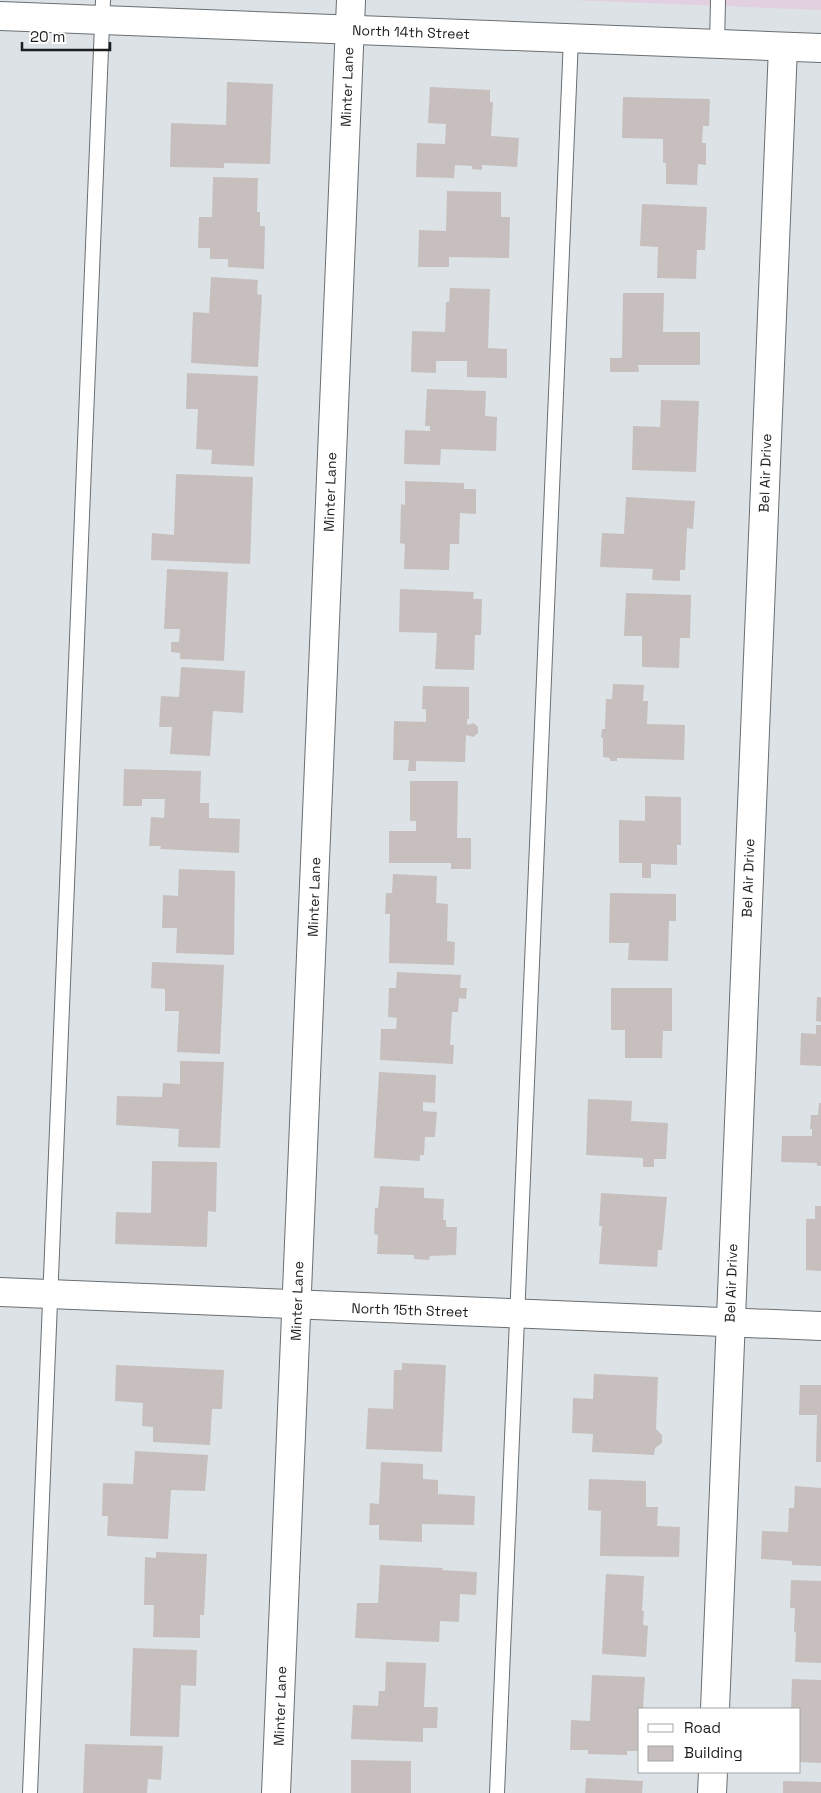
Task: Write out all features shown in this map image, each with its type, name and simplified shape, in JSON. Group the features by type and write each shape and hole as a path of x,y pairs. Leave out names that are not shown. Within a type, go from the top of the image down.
{"street":[{"name":"Minter Lane","path":"276,1793 351,0"},
{"name":"North 14th Street","path":"0,16 103,10 350,30 821,48"},
{"name":"Bel Air Drive","path":"715,1708 783,47"},
{"name":"North 15th Street","path":"0,1292 297,1306 821,1326"},
{"path":"712,1773 712,1793"}],"lane":[{"path":"718,0 718,44"},
{"path":"30,1793 103,10"},
{"path":"497,1793 570,38"}],"shaded area":[{"path":"571,0 821,0 821,10"}],"building":[{"path":"227,82 273,84 270,164 224,163 224,168 170,167 171,123 226,125"},
{"path":"430,87 490,90 490,102 493,102 491,136 519,138 517,167 482,165 482,170 472,169 472,166 455,165 454,178 416,177 417,143 445,144 446,124 428,123"},
{"path":"623,97 710,99 709,126 703,126 702,143 706,143 706,165 698,164 697,185 666,184 666,163 663,163 663,139 622,138"},
{"path":"213,177 258,178 257,212 260,212 260,226 265,226 264,269 228,267 228,259 210,259 210,248 198,248 199,217 212,217"},
{"path":"447,191 501,192 501,217 510,217 509,258 449,257 449,267 418,267 419,230 446,231"},
{"path":"642,204 707,207 705,250 697,250 696,279 657,278 658,247 640,246"},
{"path":"211,277 258,280 257,294 262,295 258,367 191,363 193,312 209,313"},
{"path":"450,288 490,289 488,348 507,349 507,378 467,377 467,361 436,361 436,373 411,372 412,331 445,332 446,302 449,302"},
{"path":"623,293 664,293 663,332 700,332 700,365 638,365 639,372 610,372 610,358 622,358"},
{"path":"187,373 258,376 254,466 211,464 212,450 196,449 198,409 186,409"},
{"path":"427,389 486,391 485,416 497,417 496,451 441,449 440,465 404,464 405,430 430,431 430,426 425,426"},
{"path":"661,400 699,401 696,472 632,470 633,426 660,427"},
{"path":"176,474 253,477 250,564 151,560 152,533 174,535"},
{"path":"405,481 464,483 464,489 476,489 476,514 460,513 459,544 450,544 449,570 404,569 405,544 400,543 401,504 405,505"},
{"path":"626,497 695,501 693,529 687,528 685,570 680,570 680,581 652,580 653,569 600,567 602,533 624,534"},
{"path":"167,569 228,572 224,661 180,659 180,653 171,652 171,642 179,642 180,629 164,629"},
{"path":"400,589 474,592 473,599 482,599 481,635 475,635 474,670 435,669 437,633 399,632"},
{"path":"626,593 691,595 690,638 680,638 679,668 642,667 642,636 624,636"},
{"path":"181,667 245,671 243,713 213,711 210,756 170,754 172,727 159,727 161,696 179,697"},
{"path":"613,684 644,685 643,701 648,701 647,724 685,725 684,760 617,758 617,761 610,761 610,758 603,757 603,738 601,738 602,729 605,729 606,699 612,699"},
{"path":"423,686 469,687 469,719 467,719 467,725 474,723 478,727 478,733 473,737 466,735 465,762 416,761 416,771 408,771 409,760 393,760 394,721 426,722 426,709 422,709"},
{"path":"124,769 201,771 200,803 209,803 209,818 240,819 239,853 160,849 161,846 149,846 151,817 164,818 165,799 142,799 142,806 123,806"},
{"path":"410,781 458,781 457,838 471,838 471,869 451,869 451,863 389,863 389,831 416,831 416,821 410,821"},
{"path":"645,796 681,797 681,845 677,845 677,865 651,864 651,878 642,878 642,863 619,863 619,820 645,821"},
{"path":"179,869 235,871 234,955 176,953 177,928 162,928 163,895 178,896"},
{"path":"393,874 437,876 436,903 448,904 447,941 455,942 454,965 389,963 390,914 385,914 386,893 392,893"},
{"path":"610,893 676,894 676,921 669,921 668,961 628,960 629,943 609,943"},
{"path":"152,962 224,965 220,1054 177,1052 179,1011 165,1011 165,989 151,988"},
{"path":"397,972 461,975 460,988 467,988 466,999 459,998 458,1012 452,1012 450,1045 454,1045 453,1064 380,1060 381,1029 396,1029 397,1018 388,1017 389,988 396,988"},
{"path":"611,988 672,988 672,1031 663,1031 662,1058 625,1058 625,1030 611,1030"},
{"path":"817,997 821,997 821,1022 816,1021"},
{"path":"816,1025 821,1025 821,1066 800,1065 801,1033 816,1034"},
{"path":"180,1061 224,1062 220,1148 178,1147 179,1129 116,1125 117,1096 162,1097 163,1083 180,1084"},
{"path":"379,1072 436,1075 435,1103 423,1102 423,1111 437,1112 435,1137 425,1137 424,1155 420,1155 420,1161 374,1158"},
{"path":"588,1099 632,1101 631,1121 668,1123 666,1159 654,1159 654,1167 643,1167 643,1158 586,1155"},
{"path":"819,1103 821,1103 821,1166 817,1166 817,1163 781,1162 782,1136 812,1136 812,1129 810,1129 811,1115 818,1115"},
{"path":"152,1161 217,1162 216,1212 208,1211 207,1247 115,1244 116,1212 151,1213"},
{"path":"380,1186 424,1188 424,1198 444,1199 443,1220 446,1220 446,1227 457,1227 456,1255 430,1256 429,1260 414,1259 414,1255 377,1254 378,1235 374,1234 375,1208 378,1208"},
{"path":"601,1193 667,1197 662,1250 658,1250 657,1267 599,1264 602,1226 599,1226"},
{"path":"815,1206 821,1206 821,1271 806,1270 806,1219 815,1219"},
{"path":"402,1363 446,1365 442,1452 366,1449 368,1408 393,1409 394,1370 402,1370"},
{"path":"116,1365 224,1370 222,1409 212,1409 210,1445 153,1442 153,1427 142,1426 143,1403 115,1401"},
{"path":"594,1374 658,1377 656,1429 662,1435 662,1443 655,1448 654,1455 592,1452 593,1434 572,1433 573,1398 593,1399"},
{"path":"800,1385 821,1385 821,1462 816,1462 817,1415 799,1415"},
{"path":"135,1451 208,1455 205,1491 171,1490 168,1539 107,1536 108,1516 102,1516 103,1483 133,1484"},
{"path":"381,1462 423,1464 423,1479 438,1480 438,1494 475,1496 474,1525 422,1524 422,1542 379,1540 379,1525 369,1525 370,1503 379,1504"},
{"path":"589,1479 646,1481 646,1507 658,1507 657,1526 680,1527 679,1557 600,1556 601,1511 588,1510"},
{"path":"795,1486 821,1488 821,1566 792,1565 792,1561 761,1559 762,1531 788,1532 789,1508 794,1508"},
{"path":"156,1552 207,1554 204,1615 200,1615 200,1638 153,1637 154,1605 144,1605 145,1557 156,1558"},
{"path":"380,1565 443,1568 442,1570 477,1572 476,1595 460,1594 459,1622 440,1621 439,1642 355,1638 357,1603 378,1603"},
{"path":"606,1574 644,1576 642,1611 644,1611 643,1625 648,1626 646,1657 602,1654"},
{"path":"791,1580 821,1581 821,1663 795,1662 795,1608 790,1608"},
{"path":"133,1648 197,1650 196,1686 181,1685 179,1737 130,1736"},
{"path":"386,1662 426,1663 424,1707 438,1707 437,1728 423,1728 423,1742 351,1739 353,1705 378,1706 379,1691 385,1691"},
{"path":"592,1675 645,1677 643,1708 638,1708 638,1751 627,1751 627,1755 588,1754 588,1750 570,1750 571,1720 590,1721"},
{"path":"792,1679 821,1680 821,1763 801,1762 801,1708 791,1708"},
{"path":"85,1744 163,1746 161,1780 148,1779 147,1793 83,1793"},
{"path":"351,1760 411,1761 411,1793 351,1793"},
{"path":"586,1778 643,1781 642,1793 585,1793"},
{"path":"783,1781 821,1782 821,1793 783,1793"}]}
